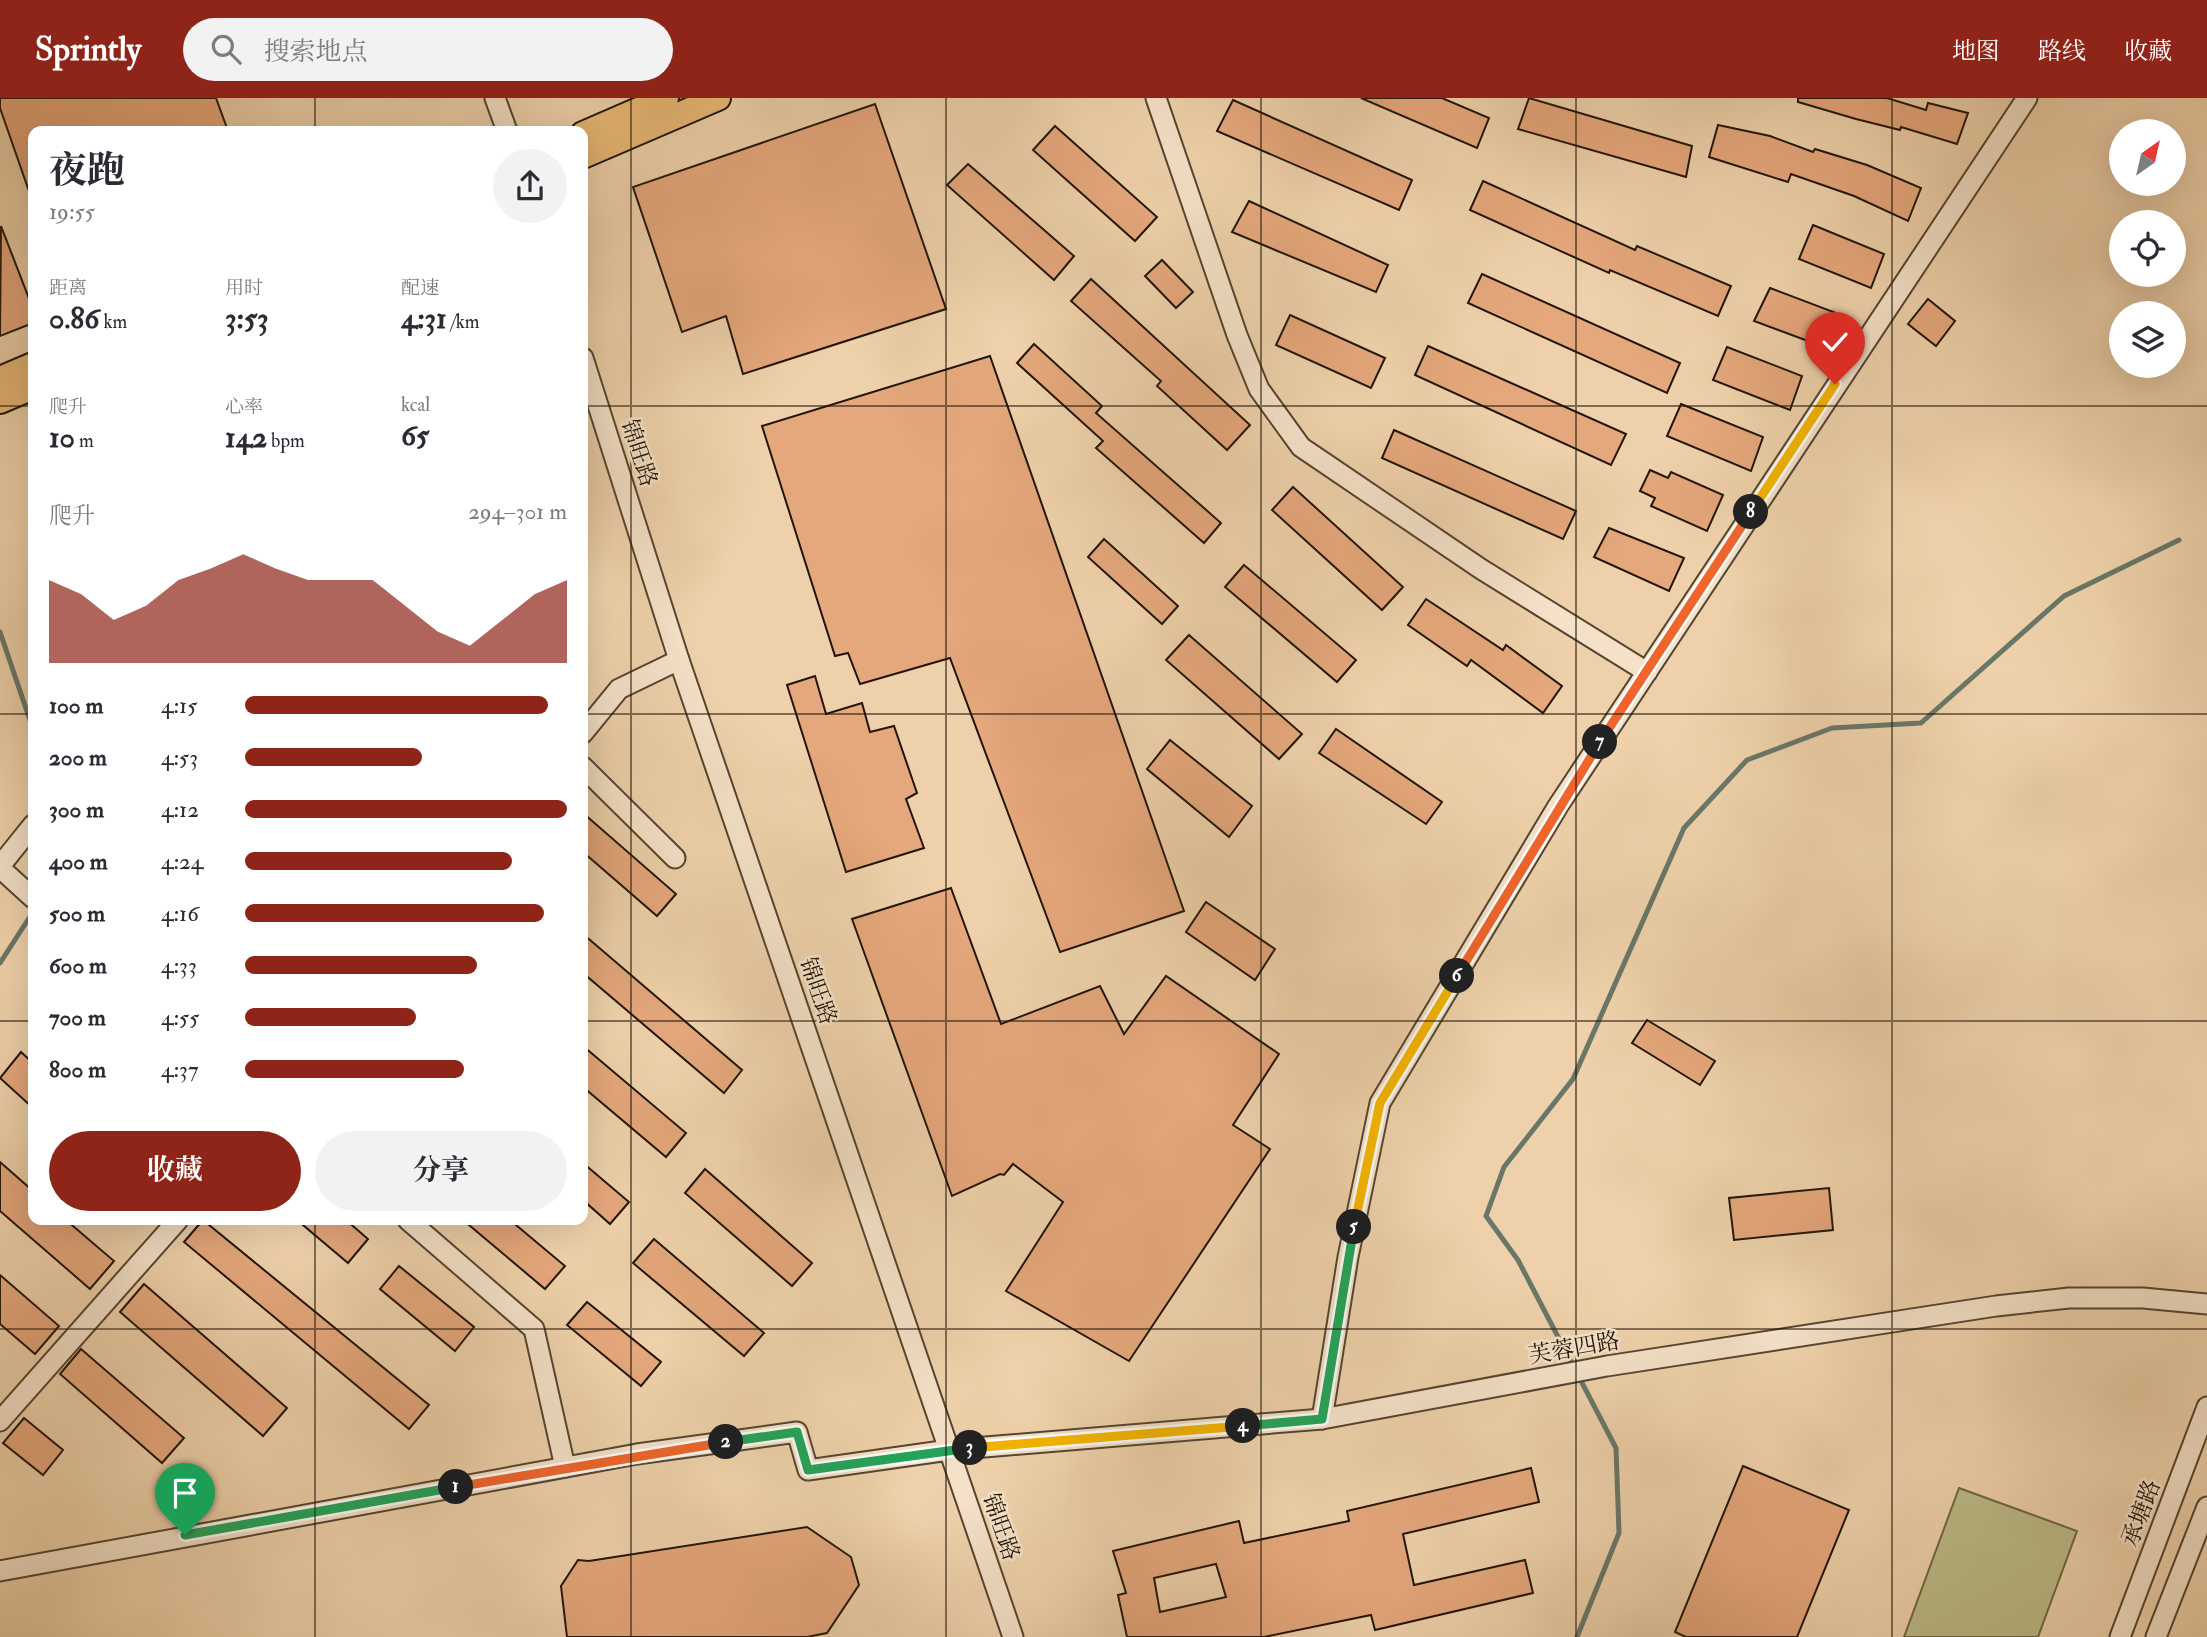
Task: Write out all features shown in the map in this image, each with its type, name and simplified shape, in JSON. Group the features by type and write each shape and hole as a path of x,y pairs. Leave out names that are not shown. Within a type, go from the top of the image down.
{"main road":[{"path":"588,132 666,98"},
{"path":"588,154 718,98"},
{"path":"0,379 28,367"},
{"path":"0,401 28,389"}],"street":[{"path":"495,98 505,126"},
{"path":"1156,98 1232,322 1259,389 1301,447 1482,569 1647,671"},
{"path":"1322,1419 1348,1256 1380,1103 1558,806 2027,98"},
{"name":"锦旺路","path":"588,374 679,660 1013,1637"},
{"path":"588,727 619,689 679,660"},
{"path":"588,772 675,858"},
{"path":"28,831 0,867 28,894"},
{"path":"0,1421 174,1225"},
{"path":"0,1571 565,1467 534,1329 414,1225"},
{"name":"芙蓉四路","path":"565,1467 797,1432 808,1470 949,1450 1322,1419 1607,1366 1996,1306 2069,1298 2143,1298 2207,1304"},
{"name":"承塘路","path":"2120,1637 2207,1407"},
{"path":"2156,1637 2207,1507"}],"shaded area":[{"path":"1959,1488 2077,1531 2038,1637 1904,1637"}],"building":[{"path":"0,98 216,98 226,126 28,126 28,188 0,108"},
{"path":"1361,98 1442,98 1489,118 1477,148"},
{"path":"1529,98 1692,146 1686,177 1518,129"},
{"path":"1798,98 1887,98 1926,110 1928,103 1968,113 1957,144 1901,127 1900,130 1856,119 1798,102"},
{"path":"1233,100 1412,180 1399,210 1217,131"},
{"path":"875,104 946,309 743,374 726,316 682,332 633,187"},
{"path":"1718,125 1770,136 1813,152 1815,149 1867,165 1921,188 1908,221 1854,196 1791,174 1788,182 1709,157"},
{"path":"1055,126 1157,217 1135,241 1033,150"},
{"path":"968,164 1074,256 1054,280 947,185"},
{"path":"1483,181 1635,250 1637,246 1731,286 1718,316 1610,270 1609,273 1470,210"},
{"path":"1249,201 1388,265 1376,292 1232,232"},
{"path":"1813,225 1884,254 1871,288 1799,259"},
{"path":"1,226 28,296 28,325 0,336"},
{"path":"1162,260 1193,292 1176,308 1145,276"},
{"path":"1482,274 1680,363 1667,393 1468,303"},
{"path":"1091,279 1250,425 1227,450 1157,386 1161,381 1071,301"},
{"path":"1770,288 1844,316 1832,350 1754,321"},
{"path":"1928,299 1955,321 1936,346 1908,324"},
{"path":"1290,315 1385,358 1371,388 1276,345"},
{"path":"1034,344 1102,406 1096,413 1221,523 1204,543 1096,448 1103,441 1017,363"},
{"path":"1428,346 1626,434 1611,465 1415,375"},
{"path":"1727,347 1802,376 1790,410 1713,380"},
{"path":"990,356 1184,911 1060,952 950,658 860,684 848,653 835,656 762,426"},
{"path":"1681,404 1763,437 1751,471 1667,436"},
{"path":"1394,430 1576,511 1563,539 1382,458"},
{"path":"1650,470 1668,478 1671,472 1723,495 1707,531 1651,506 1655,498 1640,491"},
{"path":"1293,487 1403,587 1382,610 1272,510"},
{"path":"1609,528 1684,558 1669,591 1594,557"},
{"path":"1104,539 1178,606 1162,624 1088,557"},
{"path":"1244,565 1356,660 1337,682 1225,587"},
{"path":"1426,599 1503,650 1506,645 1562,686 1543,713 1471,660 1467,666 1408,625"},
{"path":"1189,635 1302,734 1279,759 1166,660"},
{"path":"815,676 826,714 862,703 870,732 894,726 917,793 906,799 924,848 846,872 787,685"},
{"path":"1336,729 1442,802 1426,824 1319,753"},
{"path":"1170,740 1252,806 1229,837 1147,769"},
{"path":"588,817 676,894 657,916 588,856"},
{"path":"951,888 1001,1024 1100,986 1124,1034 1166,976 1279,1054 1233,1125 1270,1149 1129,1361 1006,1291 1063,1202 1013,1164 1004,1175 1000,1174 952,1196 852,919"},
{"path":"1206,902 1275,949 1255,980 1186,932"},
{"path":"588,938 742,1070 724,1093 588,977"},
{"path":"1647,1020 1715,1061 1700,1085 1632,1043"},
{"path":"588,1050 686,1133 666,1157 588,1091"},
{"path":"21,1052 28,1058 28,1103 0,1078"},
{"path":"0,1162 28,1187 28,1225 72,1225 114,1261 90,1289 0,1211"},
{"path":"588,1167 629,1202 610,1224 588,1204"},
{"path":"705,1169 812,1263 792,1286 685,1193"},
{"path":"1829,1188 1833,1230 1734,1240 1729,1198"},
{"path":"199,1225 209,1225 429,1405 409,1429 184,1242"},
{"path":"303,1225 352,1225 368,1239 348,1263"},
{"path":"469,1225 516,1225 565,1266 545,1289"},
{"path":"654,1239 764,1333 744,1356 633,1263"},
{"path":"399,1266 474,1327 455,1351 380,1289"},
{"path":"0,1275 59,1326 35,1354 0,1324"},
{"path":"144,1284 287,1408 263,1436 120,1312"},
{"path":"587,1302 661,1362 641,1386 567,1325"},
{"path":"81,1349 184,1438 162,1463 60,1374"},
{"path":"24,1418 63,1450 43,1475 3,1443"},
{"path":"1743,1466 1849,1510 1797,1637 1686,1637 1675,1632"},
{"path":"1531,1468 1539,1502 1403,1534 1414,1585 1525,1560 1533,1593 1375,1630 1371,1615 1264,1637 1127,1637 1118,1595 1126,1593 1113,1551 1239,1521 1244,1543 1349,1521 1347,1511","holes":["1216,1564 1226,1597 1160,1612 1154,1578"]},
{"path":"807,1527 851,1557 859,1585 827,1633 807,1637 567,1637 561,1586 578,1560 589,1561"}],"waterway":[{"path":"1577,1637 1619,1533 1616,1448 1518,1260 1486,1216 1504,1167 1573,1079 1684,828 1747,760 1832,728 1921,723 2064,596 2179,540"},
{"path":"0,632 28,714"},
{"path":"0,963 28,920"}],"route":[{"path":"185,1535 637,1454 797,1432 808,1470 949,1450 1322,1419 1348,1256 1380,1103 1558,806 1835,384"}]}
